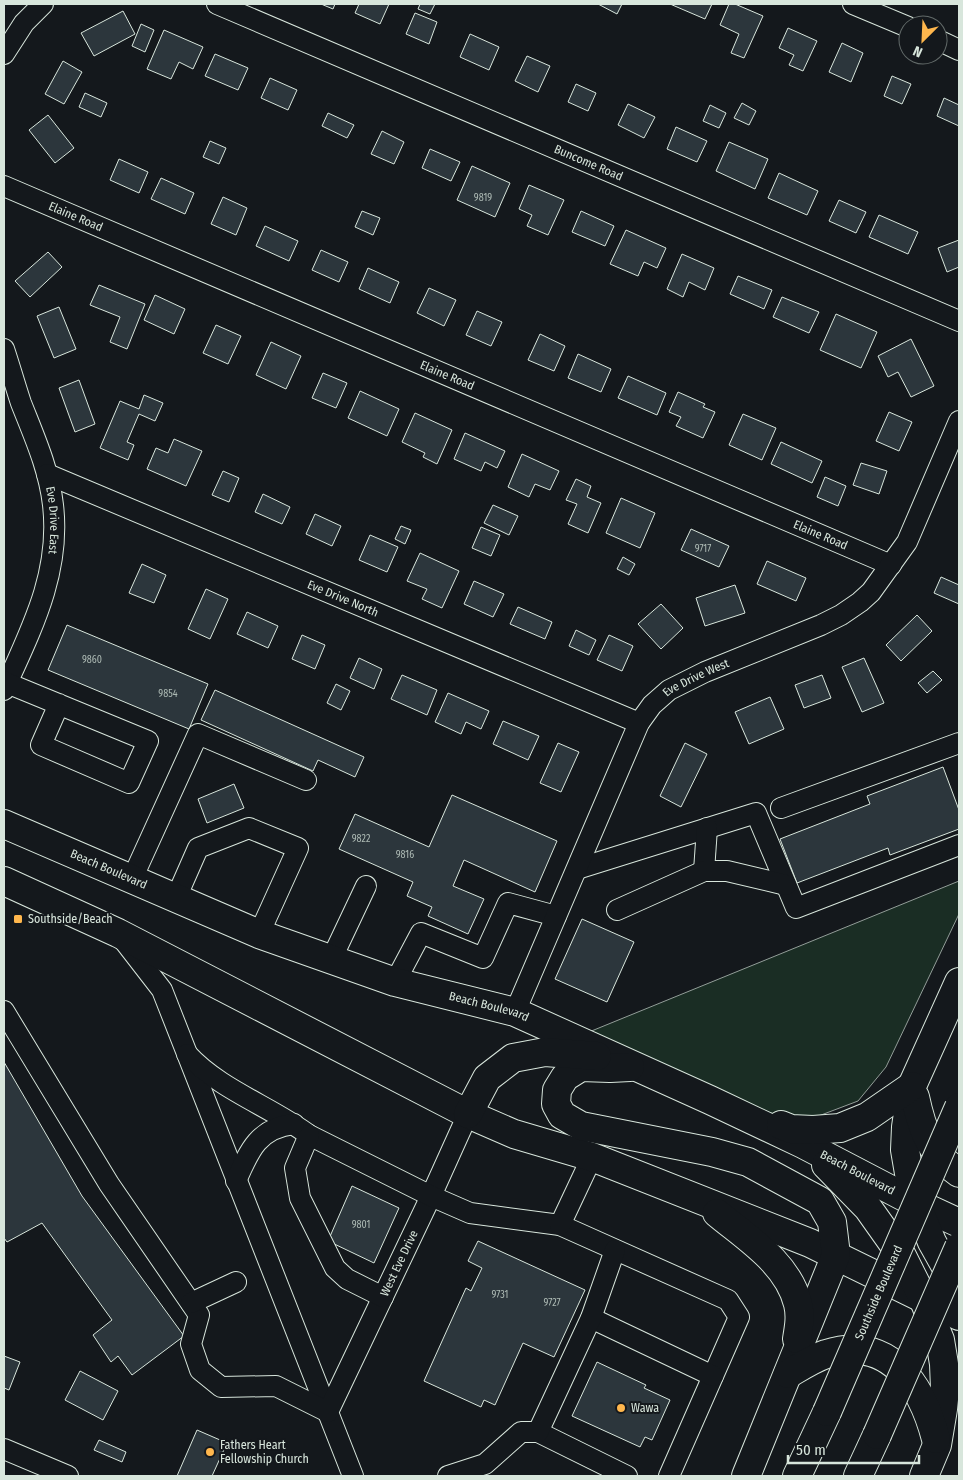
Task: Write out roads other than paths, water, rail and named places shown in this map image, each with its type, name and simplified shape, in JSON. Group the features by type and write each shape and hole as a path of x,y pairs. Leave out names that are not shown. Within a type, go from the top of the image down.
{"highway":[{"name":"Beach Boulevard","path":"4,824 259,934 395,982 515,1012 628,1062 803,1144 916,1203 959,1223"},
{"path":"4,882 118,933 468,1114 514,1134 592,1157 810,1243 959,1316"},
{"path":"959,982 912,1086 906,1127 905,1150 916,1203 932,1242 959,1290"},
{"path":"468,1114 487,1078 513,1058 545,1052 628,1062"},
{"path":"628,1062 610,1068 581,1067 565,1077 557,1090 556,1104 562,1116 581,1126 712,1152 748,1162 820,1201 832,1222 836,1256 746,1476"},
{"path":"710,1100 791,1129 813,1130 840,1128 867,1117 912,1086"},
{"path":"912,1086 924,1130 932,1146 943,1162 959,1173"},
{"name":"Southside Boulevard","path":"797,1476 827,1412 959,1108"},
{"path":"803,1144 830,1168 868,1208 902,1256 923,1298 940,1340 944,1364 945,1389 937,1445 924,1476"},
{"path":"700,1198 775,1262 790,1285 798,1304 800,1322 797,1342 788,1374"},
{"path":"858,1476 959,1247"},
{"path":"788,1374 825,1354 844,1350 864,1350 883,1357 900,1368 912,1381 924,1402 937,1445"},
{"path":"937,1445 959,1420"}],"street":[{"path":"4,54 24,22 43,4"},
{"name":"Buncome Road","path":"217,4 959,321"},
{"path":"853,4 898,23"},
{"name":"Elaine Road","path":"4,186 891,565"},
{"name":"Eve Drive East","path":"4,349 47,474 53,505 54,529 52,556 46,589 37,616 5,685"},
{"name":"Eve Drive West","path":"515,1012 639,723 652,705 668,690 705,672 764,650 841,615 860,602 870,592 907,542 959,422"},
{"name":"Eve Drive North","path":"47,474 639,723"},
{"path":"5,685 59,704 148,741 129,783 41,745 59,704"},
{"path":"132,879 198,734 306,780"},
{"path":"781,808 959,743"},
{"path":"577,869 756,813 796,908 959,845"},
{"path":"176,898 198,848 249,828 298,848 259,934"},
{"path":"704,871 706,828"},
{"path":"617,910 704,871 727,871 786,885"},
{"path":"331,960 366,886"},
{"path":"395,982 421,933 483,958 508,903 556,916"},
{"path":"118,933 162,990 353,1476"},
{"path":"4,1011 109,1184 199,1315 191,1344 200,1370 220,1387 276,1386 328,1412"},
{"path":"186,1054 200,1068 214,1078 302,1130 431,1196 470,1213 560,1225 728,1300 739,1317 670,1476"},
{"name":"West Eve Drive","path":"328,1412 468,1114"},
{"path":"236,1181 256,1142 268,1132 282,1126 302,1130"},
{"path":"302,1130 294,1168 300,1198 335,1268 347,1279 383,1297"},
{"path":"560,1225 592,1157"},
{"path":"538,1432 591,1318 615,1250"},
{"path":"191,1303 236,1282"},
{"path":"591,1318 713,1376"},
{"path":"448,1476 485,1464 521,1432 538,1432 627,1476"},
{"path":"4,1449 68,1476"}],"place":[{"name":"Southside/Beach","path":"18,919"},
{"name":"Wawa","path":"621,1408"},
{"name":"Fathers Heart Fellowship Church","path":"210,1452"}]}
